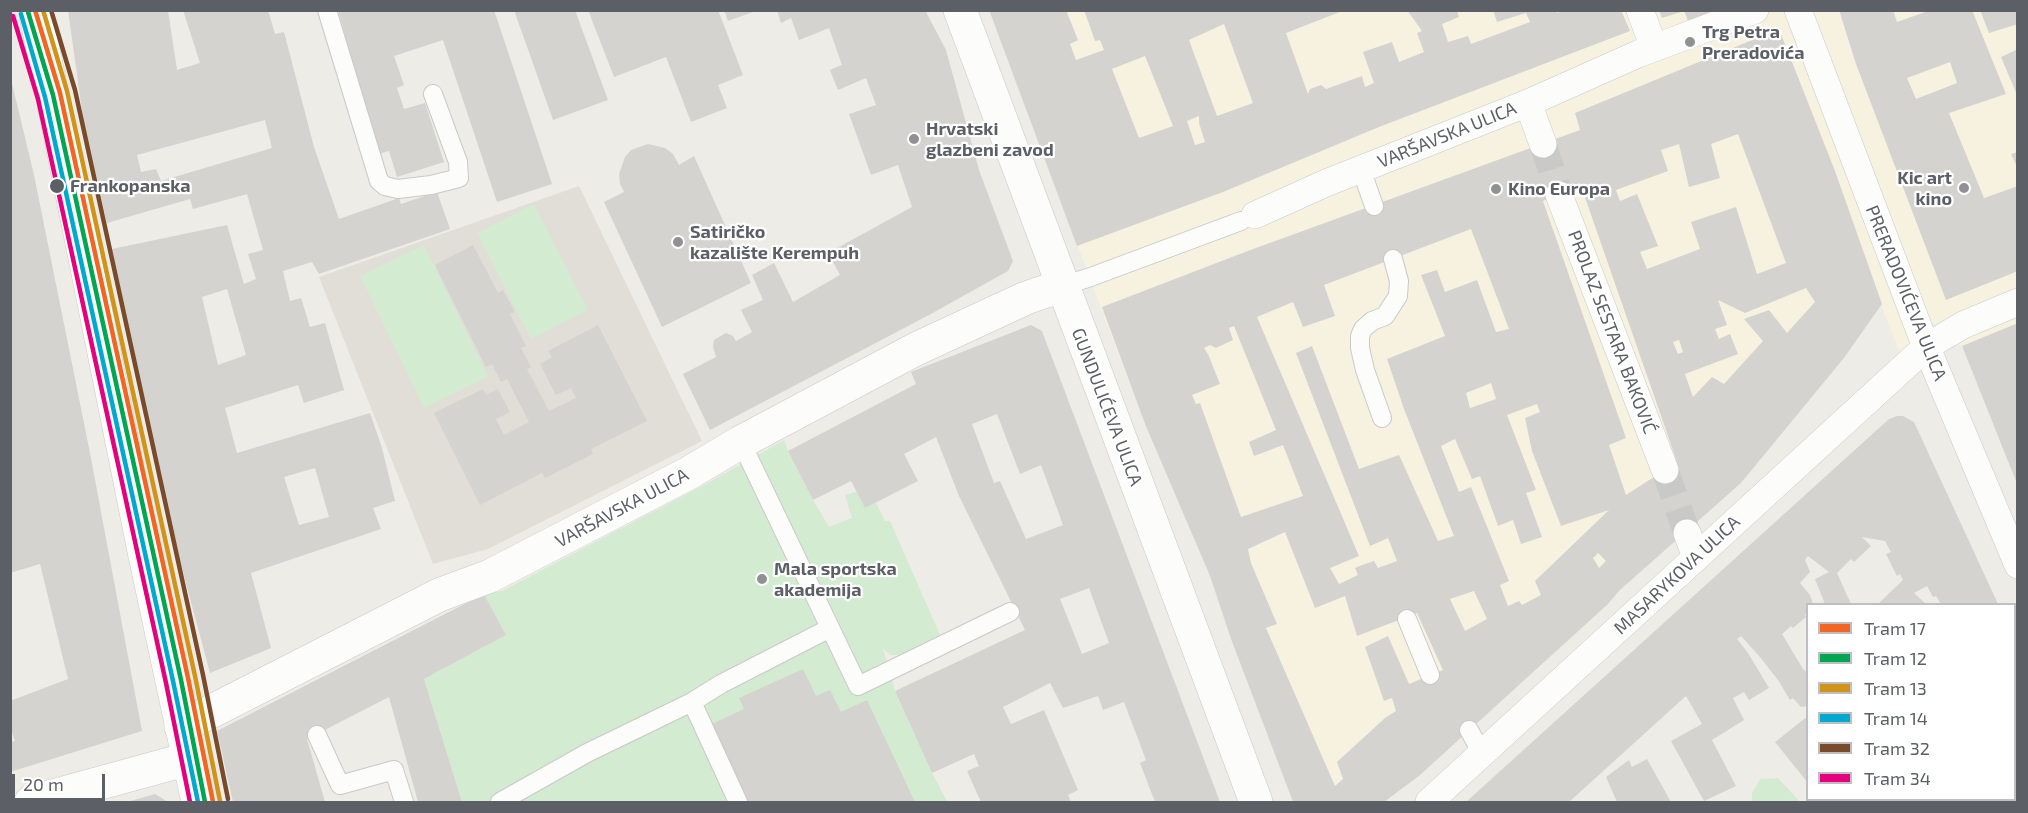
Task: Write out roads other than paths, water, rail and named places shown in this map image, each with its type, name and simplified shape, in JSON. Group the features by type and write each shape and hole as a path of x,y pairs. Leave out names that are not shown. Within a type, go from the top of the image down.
{"street":[{"path":"35,10 134,504 198,802"},
{"name":"GUNDULIĆEVA ULICA","path":"960,10 1061,286 1256,802"},
{"path":"1640,10 1646,51 1755,10"},
{"name":"PRERADOVIĆEVA ULICA","path":"1799,15 1926,347 2018,564"},
{"name":"VARŠAVSKA ULICA","path":"1248,218 1361,169 1528,103 1646,51"},
{"path":"1528,103 1543,144"},
{"name":"PROLAZ SESTARA BAKOVIĆ","path":"1559,195 1665,470"},
{"name":"VARŠAVSKA ULICA","path":"181,727 289,683 439,595 490,576 689,473 741,442 916,349 1026,298 1061,286"},
{"name":"MASARYKOVA ULICA","path":"1429,802 1482,754 1692,545 1926,347 1963,325 2018,302"},
{"path":"30,802 188,759"}],"lane":[{"path":"327,10 379,181 385,186 398,189 431,185 459,178 458,162 433,94"},
{"path":"1361,169 1374,206"},
{"path":"1061,286 1248,218"},
{"path":"1382,418 1365,370 1360,336 1363,328 1371,321 1385,316 1398,296 1399,281 1393,259"},
{"path":"741,442 858,686 1010,612"},
{"path":"1407,619 1430,675"},
{"path":"500,802 587,753 692,702 721,684 830,628"},
{"path":"692,702 738,802"},
{"path":"1469,730 1482,754"},
{"path":"317,735 340,785 394,770 404,802"}],"tunnel":[{"path":"1543,144 1559,195"},
{"path":"1665,470 1687,533"}],"tram line":[{"name":"17","path":"35,10 60,93 213,802"},
{"name":"13","path":"43,10 67,91 195,676 220,801"},
{"name":"32","path":"51,10 75,90 228,799"},
{"name":"12","path":"28,12 53,95 181,680 205,802"},
{"name":"14","path":"21,14 45,97 198,802"},
{"name":"34","path":"13,16 38,99 190,802"}],"place":[{"name":"Trg Petra Preradovića","path":"1690,42"},
{"name":"Hrvatski glazbeni zavod","path":"914,139"},
{"name":"Frankopanska","path":"57,186"},
{"name":"Kic art kino","path":"1964,188"},
{"name":"Kino Europa","path":"1496,189"},
{"name":"Satiričko kazalište Kerempuh","path":"678,242"},
{"name":"Mala sportska akademija","path":"762,579"}]}
